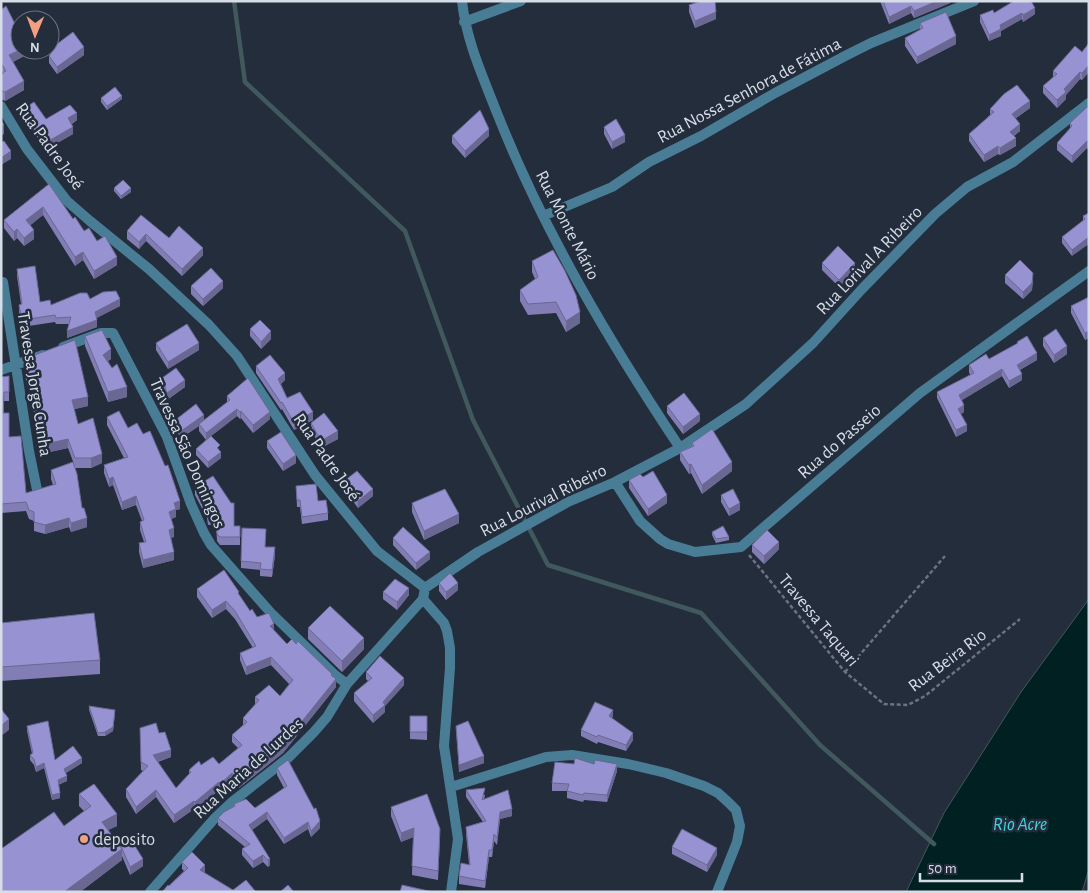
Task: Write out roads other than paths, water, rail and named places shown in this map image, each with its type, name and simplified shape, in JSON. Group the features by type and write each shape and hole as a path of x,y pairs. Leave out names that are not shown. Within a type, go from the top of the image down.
{"street":[{"name":"Rua Monte Mário","path":"462,1 464,22 484,81 511,148 543,216 596,315 680,448"},
{"path":"464,22 521,1"},
{"name":"Rua Nossa Senhora de Fátima","path":"543,216 612,186 649,162 701,136 775,93 855,51 974,1"},
{"name":"Rua Lorival A Ribeiro","path":"680,448 739,409 764,389 813,343 862,289 954,197 974,183 1013,162 1089,103"},
{"name":"Rua Padre José","path":"1,106 27,149 67,200 149,269 209,325 237,356 315,475 377,552 425,588"},
{"name":"Rua do Passeio","path":"615,482 640,521 660,540 695,552 741,546 914,398 1089,271"},
{"name":"Travessa Jorge Cunha","path":"2,282 28,451 38,490"},
{"name":"Travessa São Domingos","path":"1,370 101,333 113,333 167,437 191,504 211,544 271,613 335,675 348,684"},
{"name":"Rua Lourival Ribeiro","path":"425,588 478,552 568,502 615,482 680,448"},
{"path":"425,588 423,599 444,623 450,648 444,746 458,839 453,891"},
{"name":"Rua Maria de Lurdes","path":"150,892 214,819 232,802 288,758 314,732 327,717 348,684 423,599"},
{"path":"451,787 546,757 572,755 647,768 697,783 718,793 736,810 740,826 737,842 717,892"}],"water":[{"name":"Rio Acre","path":"1089,599 1089,869 1082,892 906,892 944,813 1021,692"}],"waterway":[{"path":"234,1 245,82 405,231 473,420 548,565 701,613 820,745 934,844"}],"place":[{"name":"deposito","path":"84,839"}]}
